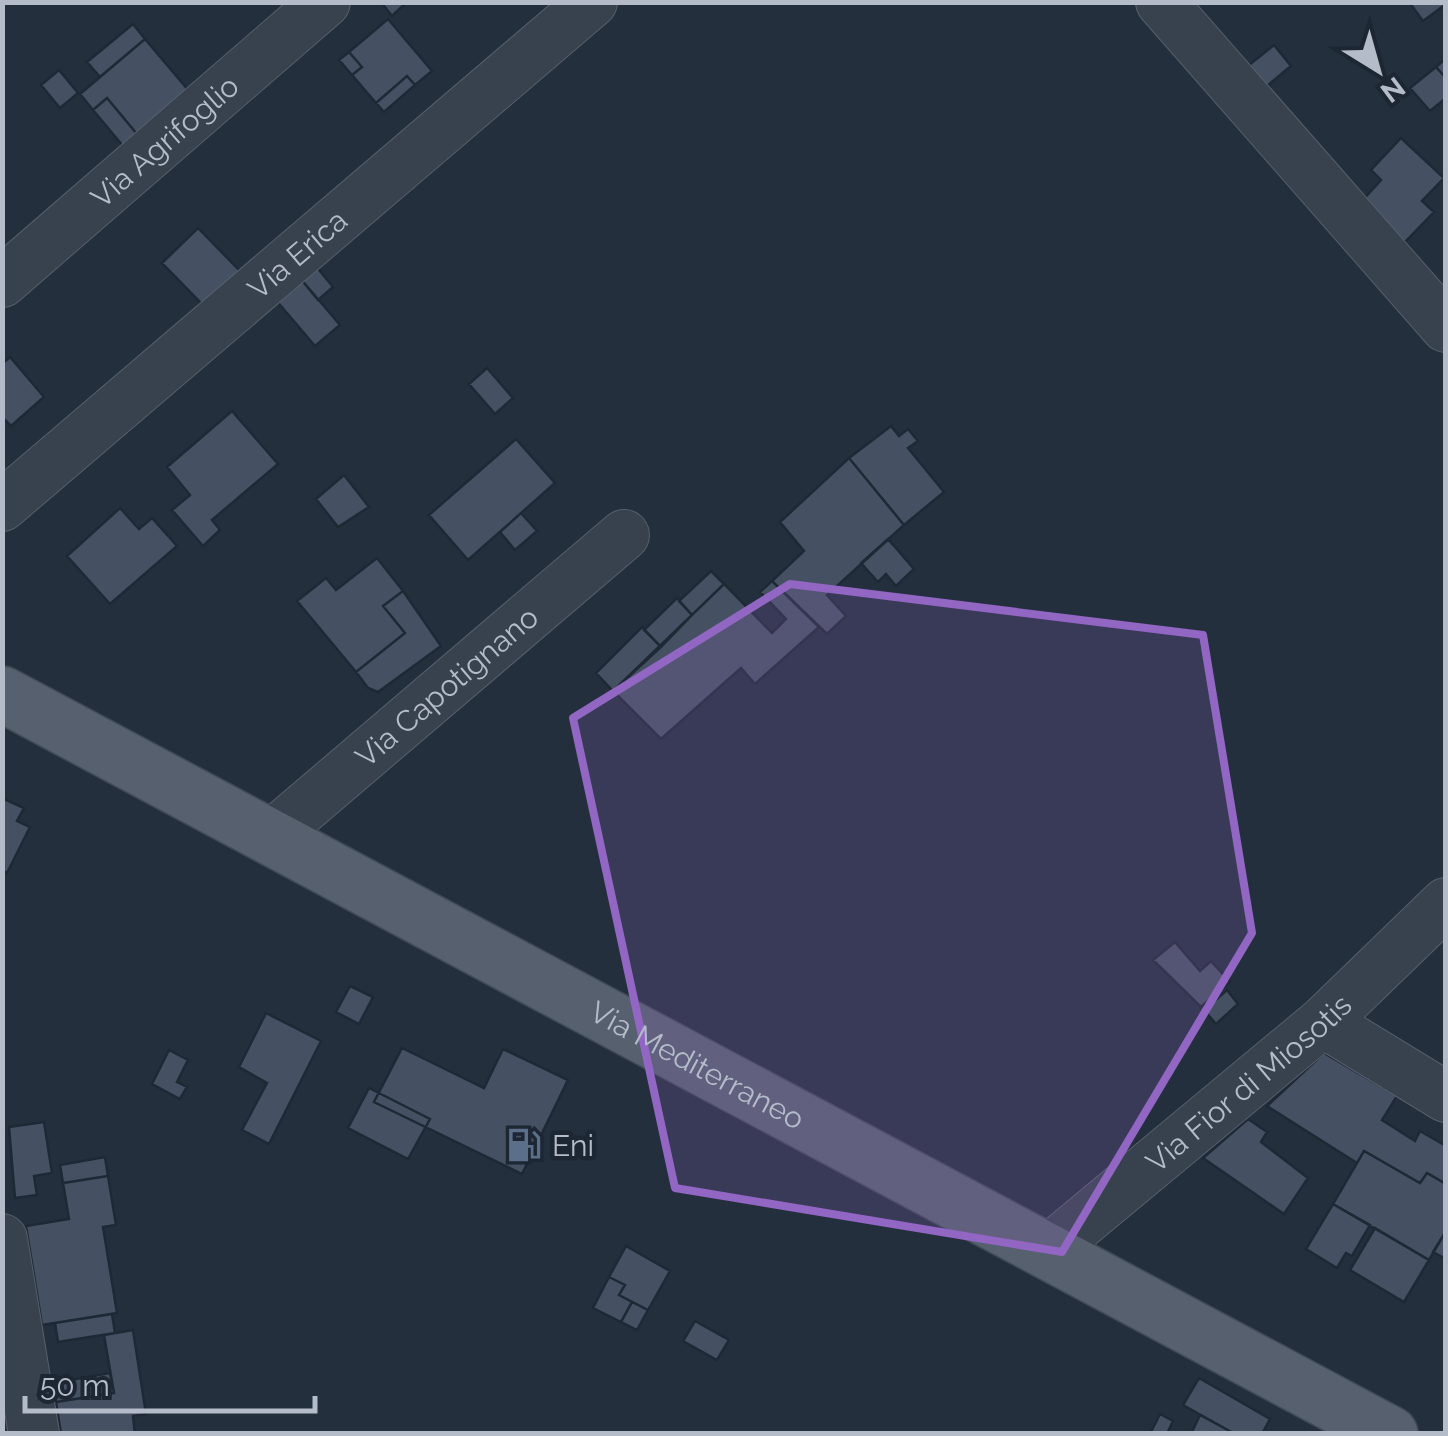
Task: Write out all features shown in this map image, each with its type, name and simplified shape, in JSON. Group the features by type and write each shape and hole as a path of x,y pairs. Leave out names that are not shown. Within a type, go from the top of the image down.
{"main road":[{"name":"Via Mediterraneo","path":"2,694 1390,1434"}],"street":[{"name":"Via Agrifoglio","path":"2,282 325,2"},
{"name":"Via Erica","path":"2,506 592,2"},
{"path":"1161,2 1446,326"},
{"name":"Via Capotignano","path":"270,837 624,535"},
{"name":"Via Fior di Miosotis","path":"1045,1253 1323,1022 1446,903"},
{"path":"1323,1022 1446,1096"},
{"path":"2,1239 34,1434"}],"highlighted area":[{"path":"790,584 1203,635 1252,933 1062,1252 675,1188 573,718"}],"building":[{"path":"381,2 407,2 392,16"},
{"path":"1409,2 1446,2 1446,4 1423,21"},
{"path":"388,19 432,71 415,85 407,76 376,103 352,75 362,67 349,52"},
{"path":"133,24 145,39 100,77 87,62"},
{"path":"145,39 189,91 137,134 107,98 93,110 80,94"},
{"path":"1274,45 1291,66 1261,91 1244,69"},
{"path":"349,52 362,67 352,75 339,60"},
{"path":"1446,58 1446,78 1436,67"},
{"path":"1436,67 1446,78 1446,98 1430,111 1410,88"},
{"path":"59,70 78,93 60,108 41,85"},
{"path":"407,76 415,85 384,112 376,103"},
{"path":"107,98 137,134 123,146 93,110"},
{"path":"1401,138 1444,178 1422,201 1434,212 1404,243 1361,202 1381,180 1371,170"},
{"path":"198,228 242,273 203,305 162,263"},
{"path":"315,265 333,287 318,300 300,278"},
{"path":"300,278 340,325 315,346 275,299"},
{"path":"10,357 44,397 11,426 2,417 2,364"},
{"path":"487,368 513,398 495,414 469,384"},
{"path":"232,411 278,464 212,520 220,530 203,546 172,510 190,495 167,467"},
{"path":"891,426 899,436 908,429 918,441 908,448 944,492 904,525 849,458"},
{"path":"516,439 555,483 468,560 429,515"},
{"path":"849,458 904,525 827,595 846,616 827,634 772,581 804,551 780,522"},
{"path":"344,475 369,507 338,527 316,499"},
{"path":"120,508 139,529 152,518 177,546 110,604 67,556"},
{"path":"521,513 537,531 515,550 500,532"},
{"path":"888,539 914,569 896,586 886,574 878,582 861,563"},
{"path":"377,558 403,591 383,606 405,633 356,672 297,601 326,578 336,590"},
{"path":"711,571 724,584 692,615 679,601"},
{"path":"772,581 819,627 755,684 741,668 661,739 613,691 724,584 772,633 786,619 760,592"},
{"path":"403,591 441,646 378,692 368,688 356,672 405,633 383,606"},
{"path":"677,598 692,615 661,647 644,630"},
{"path":"642,627 661,647 613,691 596,673"},
{"path":"2,798 24,808 17,821 30,827 7,873 2,870"},
{"path":"1175,942 1200,971 1211,961 1230,982 1201,1007 1153,960"},
{"path":"350,986 373,997 359,1024 336,1012"},
{"path":"1227,990 1238,1004 1216,1024 1204,1010"},
{"path":"266,1013 321,1041 269,1144 242,1130 267,1083 239,1067"},
{"path":"402,1048 484,1088 503,1049 568,1080 522,1174 374,1102"},
{"path":"169,1050 188,1060 177,1082 187,1087 180,1099 152,1084"},
{"path":"1324,1053 1397,1096 1382,1120 1415,1141 1420,1131 1446,1146 1446,1184 1427,1173 1420,1183 1364,1151 1357,1163 1267,1106"},
{"path":"369,1088 430,1119 408,1159 348,1128"},
{"path":"1248,1119 1267,1132 1261,1142 1308,1178 1284,1214 1203,1158"},
{"path":"44,1122 52,1173 34,1176 37,1195 15,1198 9,1127"},
{"path":"1364,1151 1420,1183 1427,1173 1446,1184 1446,1231 1429,1260 1333,1204"},
{"path":"105,1157 108,1176 63,1183 60,1165"},
{"path":"108,1176 116,1225 103,1227 117,1313 42,1325 26,1226 69,1219 63,1183"},
{"path":"1333,1204 1370,1225 1352,1256 1346,1253 1337,1268 1306,1249"},
{"path":"1375,1228 1429,1260 1404,1302 1350,1270"},
{"path":"1446,1231 1446,1259 1433,1252"},
{"path":"626,1246 670,1271 648,1310 619,1295 625,1285 609,1277"},
{"path":"609,1277 625,1285 619,1295 632,1302 621,1322 593,1308"},
{"path":"632,1302 648,1310 637,1330 621,1322"},
{"path":"112,1314 115,1333 58,1342 55,1323"},
{"path":"695,1321 729,1340 717,1360 683,1341"},
{"path":"133,1330 146,1414 133,1416 135,1434 61,1434 56,1402 114,1393 104,1335"},
{"path":"110,1373 114,1393 56,1402 53,1383"},
{"path":"1199,1378 1270,1419 1262,1434 1235,1434 1183,1405"},
{"path":"1160,1414 1173,1421 1167,1434 1150,1434"},
{"path":"1200,1415 1235,1434 1191,1434"}],"place":[{"name":"Eni","path":"524,1145"}]}
